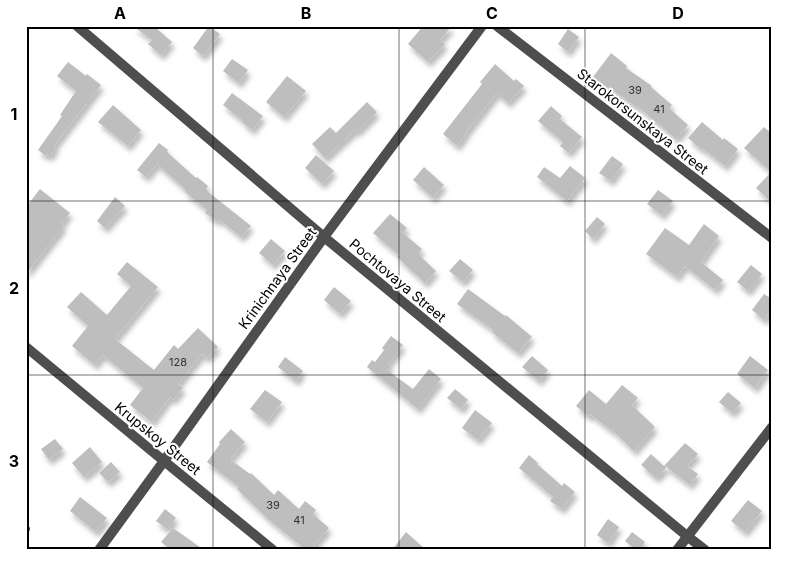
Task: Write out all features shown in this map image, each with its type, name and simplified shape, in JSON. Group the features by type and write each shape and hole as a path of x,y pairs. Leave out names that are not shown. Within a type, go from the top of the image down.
{"street":[{"name":"Pochtovaya Street","path":"77,26 324,237 705,550"},
{"name":"Krinichnaya Street","path":"99,550 324,237 482,26"},
{"name":"Starokorsunskaya Street","path":"497,26 772,238"},
{"name":"Krupskoy Street","path":"26,346 274,550"},
{"path":"677,550 772,427"}],"building":[{"path":"133,26 154,26 172,42 161,55 148,44 152,40"},
{"path":"209,26 220,34 203,56 193,48"},
{"path":"423,26 452,26 440,40 445,44 428,62 408,44"},
{"path":"568,29 579,37 568,52 558,44"},
{"path":"611,53 627,66 626,68 652,86 672,105 669,108 688,125 676,139 637,106 593,77"},
{"path":"232,59 248,70 239,83 223,71"},
{"path":"68,62 101,85 54,146 56,148 50,156 47,154 46,156 38,150 62,116 60,115 76,91 57,76"},
{"path":"495,64 514,81 516,79 524,86 508,103 497,93 457,146 443,134"},
{"path":"287,76 306,91 284,117 266,102"},
{"path":"232,93 263,116 252,130 223,105"},
{"path":"367,102 377,112 357,132 355,130 325,158 312,144 330,127 336,133"},
{"path":"113,105 141,130 128,146 98,122"},
{"path":"551,106 562,116 560,119 582,137 569,153 560,146 563,142 538,121"},
{"path":"702,122 723,140 724,138 738,149 725,166 688,138"},
{"path":"764,127 772,134 772,203 756,188 771,172 744,148"},
{"path":"159,143 196,178 208,186 207,191 251,226 241,237 219,219 217,221 205,213 207,210 185,192 186,190 157,164 146,177 137,170"},
{"path":"316,155 334,171 322,184 305,168"},
{"path":"612,156 623,164 611,181 599,173"},
{"path":"570,166 585,178 567,201 537,177 544,167 560,178"},
{"path":"424,167 444,185 433,198 413,180"},
{"path":"40,189 70,213 61,224 64,226 26,274 26,207"},
{"path":"658,190 673,201 662,215 647,204"},
{"path":"115,197 125,206 105,228 97,221"},
{"path":"390,214 407,228 403,233 422,249 418,254 436,271 425,283 397,257 399,255 373,233"},
{"path":"597,217 605,224 593,239 585,231"},
{"path":"704,224 719,236 701,262 723,280 715,290 685,266 677,277 646,254 665,228 689,245"},
{"path":"271,239 285,251 273,265 259,253"},
{"path":"460,259 473,270 463,282 449,271"},
{"path":"127,262 158,287 115,339 154,370 174,345 178,349 198,328 218,347 207,358 202,354 178,384 183,388 173,400 170,397 152,422 130,405 143,388 103,355 95,365 72,346 88,326 67,307 81,292 107,315 131,286 117,274"},
{"path":"751,265 762,274 748,291 737,282"},
{"path":"334,287 351,301 340,314 324,300"},
{"path":"468,289 506,315 532,337 518,353 492,332 493,330 457,304"},
{"path":"764,294 772,299 772,309 764,320 752,310"},
{"path":"391,336 403,345 388,364 391,366 387,370 413,389 429,369 441,379 418,409 367,367 372,360 375,362"},
{"path":"532,356 548,370 539,381 522,367"},
{"path":"750,356 768,370 755,388 737,374"},
{"path":"285,357 303,371 296,381 278,367"},
{"path":"622,385 638,398 632,405 655,427 634,451 612,430 590,414 588,416 576,406 589,390 606,404"},
{"path":"455,389 468,400 461,409 447,398"},
{"path":"265,390 282,402 267,422 250,409"},
{"path":"728,392 741,403 732,413 719,402"},
{"path":"475,410 492,423 478,440 462,428"},
{"path":"231,429 245,442 231,460 251,473 274,495 278,490 299,509 305,501 316,510 313,514 329,528 310,550 306,550 268,519 237,489 239,487 207,462 220,444 219,442"},
{"path":"55,439 63,449 49,460 41,449"},
{"path":"685,443 698,454 687,466 698,474 690,485 665,466 666,468 656,478 641,465 651,454 664,466"},
{"path":"90,447 102,462 84,477 72,463"},
{"path":"529,455 562,486 564,483 575,492 562,509 550,501 553,497 519,468"},
{"path":"111,462 120,472 108,482 99,473"},
{"path":"80,497 107,518 96,532 70,511"},
{"path":"748,500 762,511 745,532 731,521"},
{"path":"165,509 176,518 167,529 156,521"},
{"path":"608,519 619,527 608,543 597,535"},
{"path":"173,528 204,550 171,550 161,542"},
{"path":"406,532 426,550 392,550"},
{"path":"632,532 645,542 639,550 636,550 625,541"}]}
